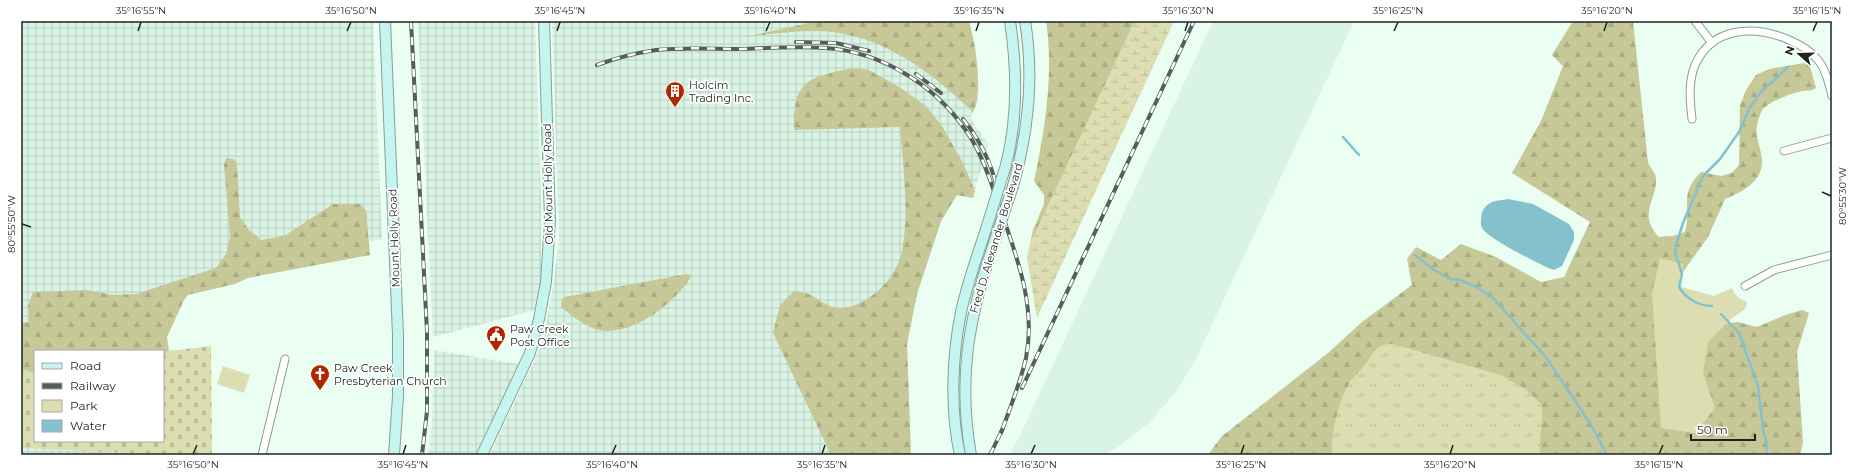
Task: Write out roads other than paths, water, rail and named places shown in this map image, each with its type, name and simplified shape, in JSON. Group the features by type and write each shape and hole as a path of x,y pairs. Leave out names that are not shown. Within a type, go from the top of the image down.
{"main road":[{"name":"Mount Holly Road","path":"385,21 398,335 398,396 394,455"},
{"name":"Old Mount Holly Road","path":"482,455 530,353 540,319 546,282 550,221 544,21"},
{"name":"Fred D. Alexander Boulevard","path":"960,455 954,400 956,348 965,296 1006,165 1012,133 1015,91 1014,56 1010,21"},
{"name":"Fred D. Alexander Boulevard","path":"971,454 967,428 965,398 967,348 975,304 1013,186 1024,139 1029,84 1028,47 1025,21"}],"street":[{"path":"1695,21 1712,43"},
{"path":"1692,119 1690,86 1692,75 1700,56 1712,43 1726,34 1746,30 1768,33 1796,43 1813,54 1822,66 1832,96"},
{"path":"1784,150 1832,138"},
{"path":"1745,286 1774,270 1832,255"},
{"path":"262,455 285,359"}],"water":[{"path":"1508,199 1533,204 1569,224 1574,232 1574,240 1562,266 1554,270 1546,267 1486,233 1482,228 1481,222 1484,209 1490,203"}],"waterway":[{"path":"1712,306 1702,305 1693,301 1685,295 1679,287 1682,274 1675,252 1676,245 1683,223 1703,176 1720,159 1739,132 1749,109 1760,93 1787,68"},
{"path":"1343,137 1359,155"},
{"path":"1415,255 1434,270 1450,279 1460,280 1491,296 1545,356 1590,423 1607,455"},
{"path":"1721,314 1739,333 1758,386 1763,429 1767,444 1766,455"}],"railway":[{"path":"411,21 427,332 427,411 422,455"},
{"path":"1022,388 1194,21"},
{"path":"796,42 836,43 869,51"},
{"path":"597,65 634,54 667,49 825,48 848,51 869,57 890,66 910,77 945,105 960,122 972,140 981,158 1008,231 1024,284 1029,321 1026,358 1018,387 1001,433"},
{"path":"916,74 941,93"},
{"path":"963,119 975,135 984,152 992,169 997,188"},
{"path":"990,455 1003,428"}],"place":[{"name":"Holcim Trading Inc.","path":"675,108"},
{"name":"Paw Creek Post Office","path":"496,352"},
{"name":"Paw Creek Presbyterian Church","path":"320,391"}]}
